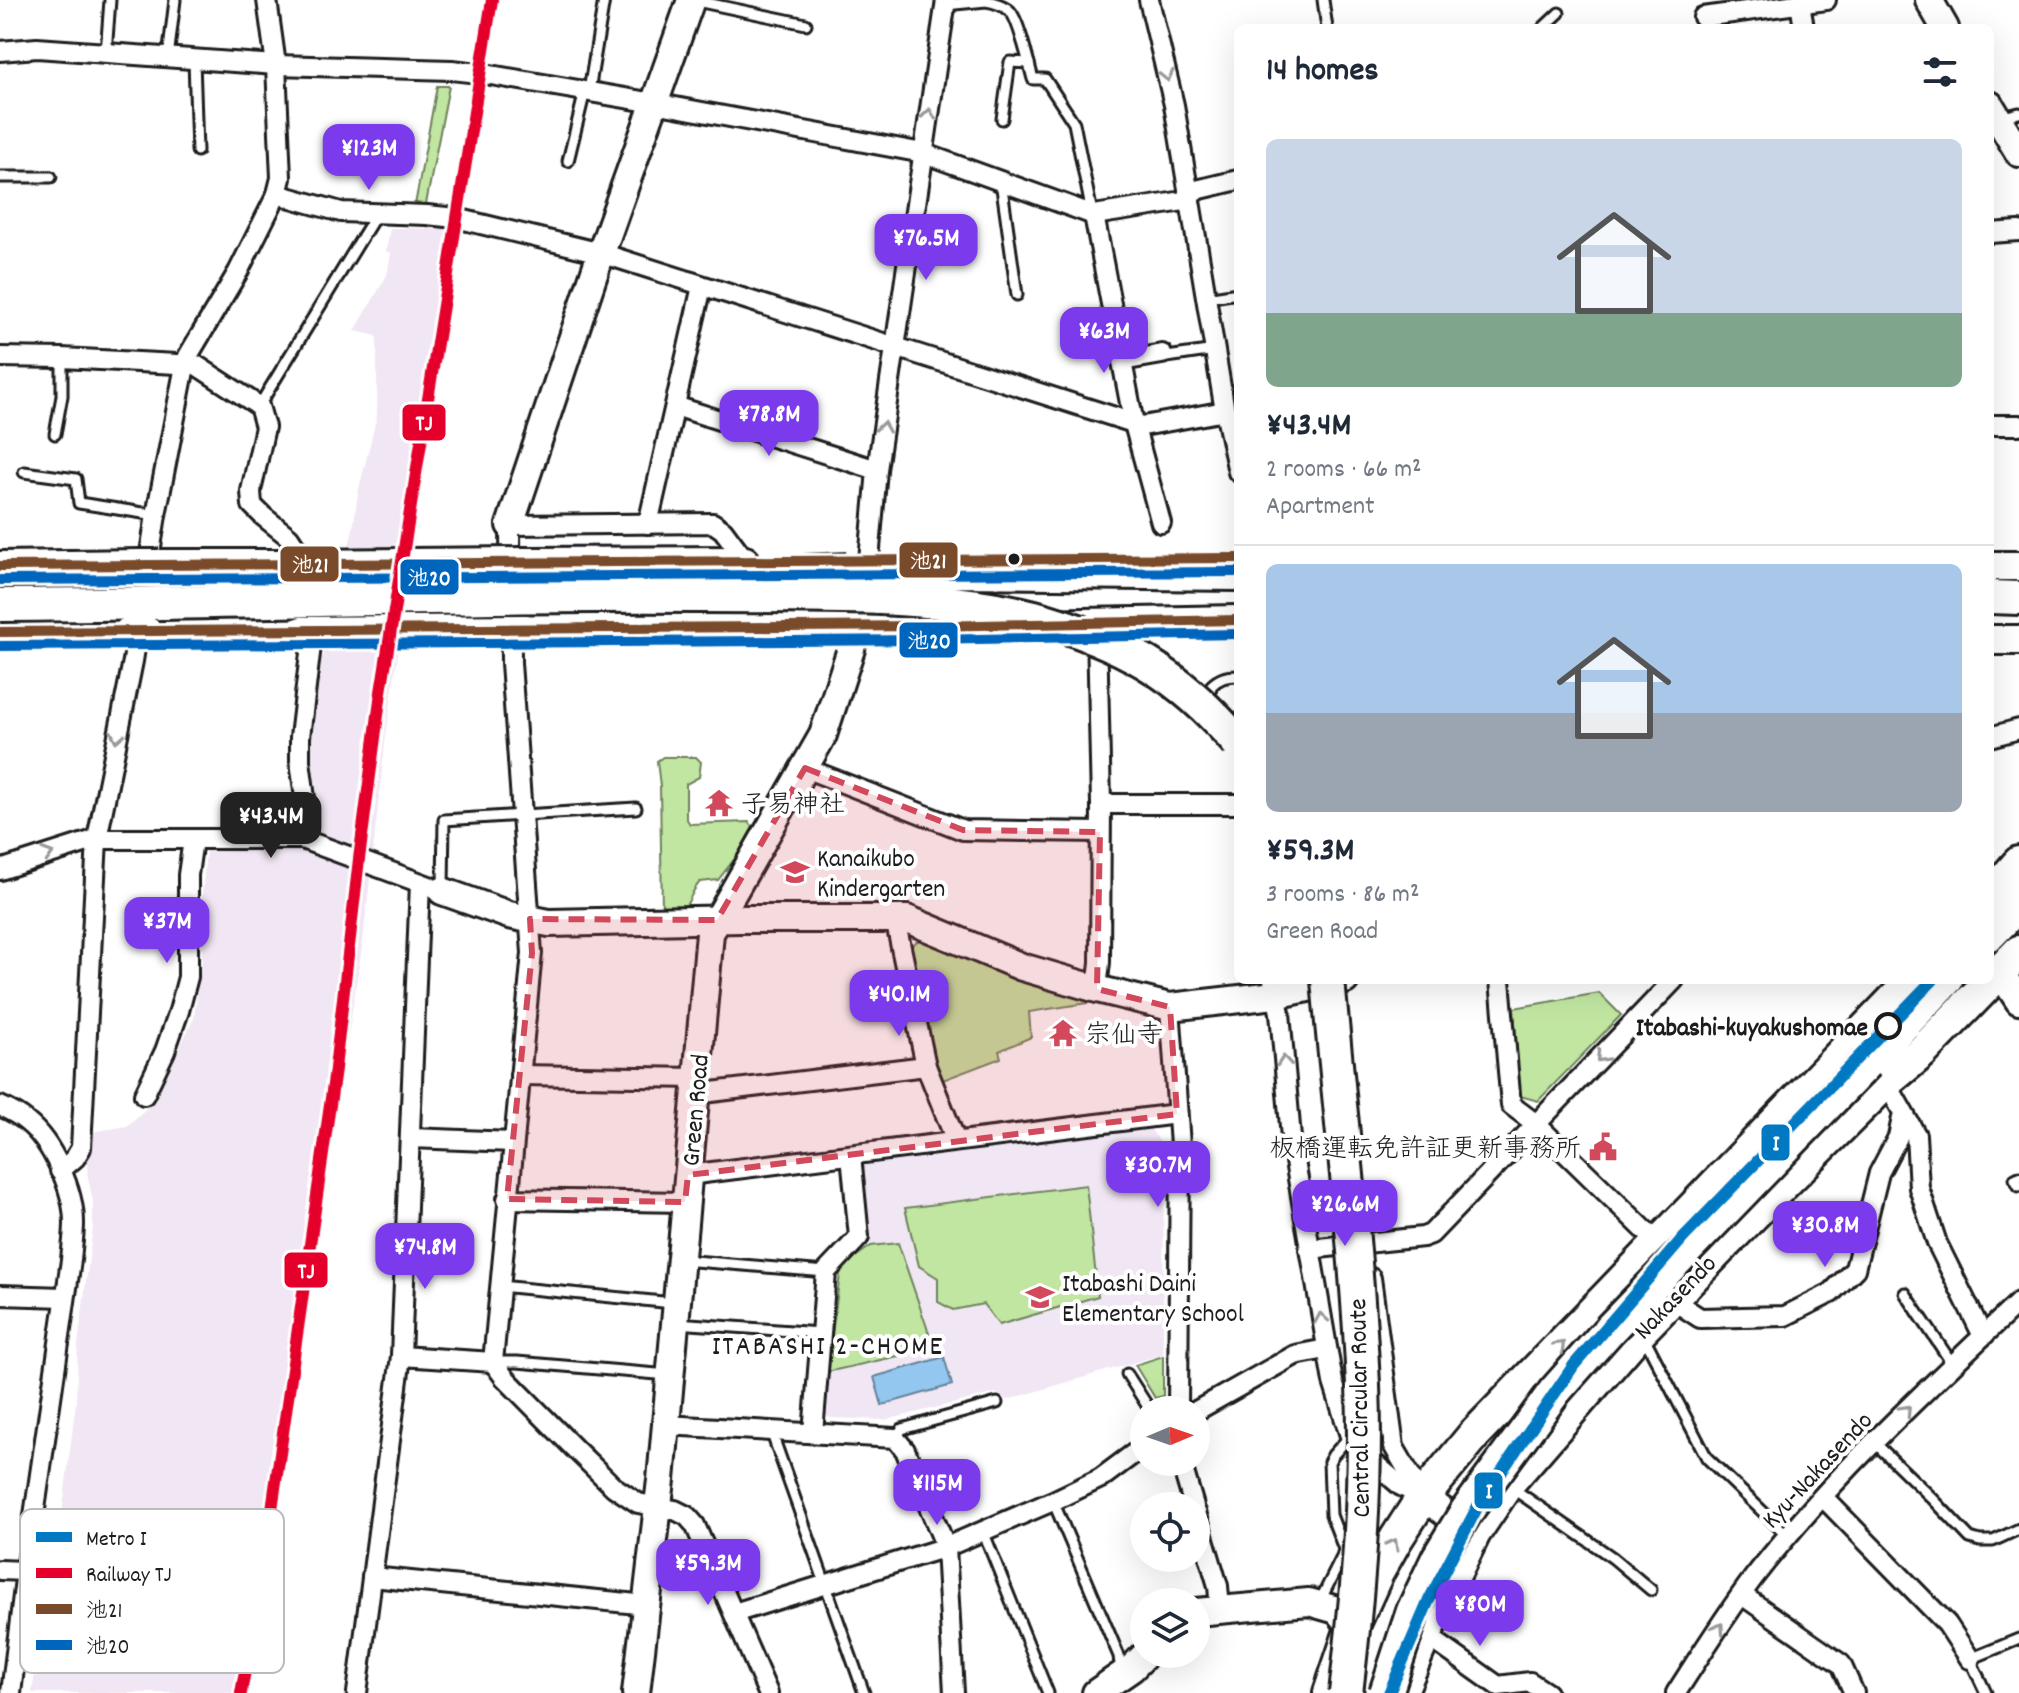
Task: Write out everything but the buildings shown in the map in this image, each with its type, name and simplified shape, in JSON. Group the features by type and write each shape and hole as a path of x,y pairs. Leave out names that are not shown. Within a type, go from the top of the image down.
{"highway":[{"path":"0,605 551,589 792,572 964,568 1234,572"},
{"path":"551,589 856,597 939,601 1002,610 1092,635 1146,662 1195,698 1234,741"},
{"path":"0,596 551,589 900,592 951,596 1035,612 1094,631 1139,652 1183,681 1234,730"},
{"path":"1994,594 2019,595"},
{"path":"1994,605 2019,605"},
{"path":"1994,891 2019,863"},
{"path":"1994,930 2019,904"},
{"path":"1994,965 2019,930"},
{"name":"Central Circular Route","path":"1331,984 1353,1384 1352,1537 1338,1693"},
{"name":"Central Circular Route","path":"1331,984 1363,1387 1362,1506 1346,1693"},
{"name":"Nakasendo","path":"1330,1693 1352,1628 1377,1573 1423,1497 1474,1435 1909,984"},
{"path":"1387,1693 1413,1611 1438,1558 1466,1512 1555,1391 1621,1317 1942,984"},
{"path":"1387,1693 1420,1606 1448,1550 1567,1391 1615,1339 1975,984"},
{"name":"Nakasendo","path":"1400,1693 1474,1533 1507,1484 1640,1331 1886,1082 1921,1053 1978,984"}],"main road":[{"path":"0,566 1234,558"},
{"path":"1994,566 2019,566"},
{"path":"0,632 857,627 1234,620"},
{"path":"1994,640 2019,640"}],"street":[{"path":"60,1171 81,1148 97,839 133,661 156,515 186,364 238,272 277,194 281,178 276,65 267,0"},
{"path":"493,1362 532,953 511,663 510,525 601,253 692,0"},
{"path":"1149,0 1174,105 1234,453"},
{"path":"1703,15 1826,0"},
{"path":"1929,0 1943,24"},
{"path":"869,560 877,470 946,2"},
{"path":"1800,3 1803,24"},
{"path":"0,51 37,48 276,65 468,72 923,153 1093,215 1189,196 1234,181"},
{"path":"1999,114 2019,153"},
{"path":"277,194 341,212 456,218 601,253 1134,424 1143,426 1225,411"},
{"path":"1093,215 1134,424 1161,523"},
{"path":"1994,233 2019,231"},
{"path":"648,524 702,286"},
{"path":"1122,361 1162,354"},
{"path":"0,357 196,365 259,406 265,427 251,491 252,505 289,537 311,570 312,637 300,749 305,798 302,839"},
{"path":"675,406 877,470"},
{"path":"1994,425 2019,425"},
{"path":"510,525 713,523 723,530 746,561"},
{"name":"Green Road","path":"636,1693 658,1507 710,933 823,735 857,627 869,560"},
{"path":"1097,623 1101,804 1100,962 1097,989"},
{"path":"1994,736 2019,729"},
{"path":"805,768 963,830 1100,832"},
{"path":"1101,804 1234,804"},
{"path":"0,870 97,839 302,839 509,915 549,923 907,919 1022,967 1170,1007 1281,985 1280,1013 1291,1138 1326,1349 1350,1436 1367,1457 1401,1486 1423,1497 1474,1533"},
{"path":"144,1095 165,1051 188,977 188,875 193,839"},
{"path":"357,1693 401,1356 411,1138 431,887"},
{"path":"895,919 926,1066 956,1141"},
{"path":"1994,967 2019,1001"},
{"path":"1331,984 1346,1131 1394,1447 1423,1497"},
{"path":"1500,984 1511,1105 1536,1124 1659,1244"},
{"path":"1309,1249 1431,1234 1670,984"},
{"path":"1170,1007 1180,1145 1178,1396"},
{"path":"520,1075 696,1086 926,1066"},
{"path":"1886,1082 1916,1135 1919,1188 1937,1243 1983,1336"},
{"path":"0,1106 35,1129 54,1157 69,1192 74,1221 35,1509"},
{"path":"1671,1299 1700,1318 1785,1316 1831,1293 1855,1269 1879,1173 1898,1137 1903,1113"},
{"path":"688,1175 1177,1114"},
{"path":"411,1138 513,1142"},
{"path":"813,1433 826,1272 859,1237 851,1155"},
{"path":"507,1199 685,1202"},
{"path":"0,1295 65,1297"},
{"name":"Kyu-Nakasendo","path":"1676,1693 1753,1578 1823,1497 2019,1302"},
{"path":"1210,1403 1295,1355 1326,1349"},
{"path":"401,1356 493,1362 555,1430 614,1487 638,1503 675,1510 687,1516 695,1525 768,1693"},
{"path":"665,1425 895,1438 905,1450 946,1547 954,1693"},
{"path":"734,1613 946,1547 1101,1478 1130,1456"},
{"path":"1823,1497 1947,1624 1970,1659"},
{"path":"1210,1559 1218,1586 1210,1605"},
{"path":"0,1570 20,1571"},
{"path":"372,1577 647,1605"},
{"path":"1742,1595 1841,1664 1854,1693"},
{"path":"11,1693 8,1657 20,1600"},
{"path":"1210,1610 1309,1602 1337,1610 1352,1628"},
{"path":"1425,1634 1498,1686 1547,1693"},
{"path":"1096,1693 1121,1684 1134,1668"}],"lane":[{"path":"106,53 110,0"},
{"path":"168,58 175,0"},
{"path":"568,161 587,91 604,0"},
{"path":"692,0 806,24"},
{"path":"1323,0 1326,24"},
{"path":"946,2 986,1 1011,11 1023,39 1033,79 1045,79 1074,123 1093,215"},
{"path":"1547,24 1559,13"},
{"path":"194,60 197,151"},
{"path":"1002,119 1010,62 1029,63"},
{"path":"0,177 51,177"},
{"path":"1001,181 1017,295"},
{"path":"259,406 377,213"},
{"path":"1206,298 1234,294"},
{"path":"1162,354 1167,357 1215,350"},
{"path":"55,434 62,396 62,358"},
{"path":"24,472 76,479 79,503 156,515"},
{"path":"1234,676 1217,679 1211,686 1209,709 1219,728 1234,741"},
{"path":"431,887 444,820 636,808"},
{"path":"2019,1177 2015,1179 2019,1186"},
{"path":"680,1259 826,1272"},
{"path":"1349,1271 1366,1373 1391,1425"},
{"path":"499,1286 820,1333"},
{"path":"1905,1293 1953,1365"},
{"path":"1640,1331 1707,1458 1789,1536"},
{"path":"493,1362 670,1375"},
{"path":"1127,1374 1141,1396"},
{"path":"895,1438 902,1429 997,1403"},
{"path":"771,1431 864,1693"},
{"path":"1318,1604 1344,1549 1331,1515 1329,1462 1350,1436"},
{"path":"1875,1443 1970,1538 1993,1541 2019,1529"},
{"path":"1507,1484 1613,1558 1651,1590"},
{"path":"1053,1501 1119,1656 1121,1684"},
{"path":"983,1531 1048,1693"},
{"path":"1986,1693 1970,1659 2019,1639"}],"highlighted area":[{"path":"805,768 963,830 1100,832 1097,989 1170,1007 1177,1114 688,1175 685,1202 507,1199 532,953 530,919 717,920"}],"shaded area":[{"path":"390,228 463,229 386,735 363,940 275,1509 63,1509 93,1227 93,1201 87,1173 92,1132 127,1126 149,1106 194,1018 202,958 206,851 218,846 308,851 312,822 306,745 377,416 377,336 355,331 387,275 391,253 386,251"},
{"name":"Itabashi Daini Elementary School","path":"1149,1127 1164,1147 1163,1354 1007,1400 996,1393 886,1420 830,1418 823,1412 827,1372 933,1347 898,1243 871,1246 863,1168 868,1163"},
{"path":"35,1673 250,1673 247,1693 32,1693"}],"green space":[{"path":"437,86 449,86 425,209 415,205"},
{"path":"663,757 696,757 701,762 699,777 686,784 686,818 690,824 749,822 753,827 750,839 718,880 700,882 681,911 662,910 657,761"},
{"path":"924,936 1107,1000 1029,1012 1031,1037 999,1051 1001,1058 943,1080 934,1058 911,946"},
{"path":"1599,993 1621,1015 1538,1101 1520,1096 1514,1008"},
{"path":"1086,1185 1098,1296 999,1325 983,1304 953,1310 938,1302 938,1278 919,1266 905,1208"},
{"path":"898,1243 934,1348 827,1372 841,1267 871,1246"},
{"path":"1163,1356 1163,1396 1154,1396 1135,1365"}],"water":[{"path":"944,1357 952,1385 882,1405 874,1377"}],"metro line":[{"name":"I","path":"1389,1693 1429,1600 1478,1506 1574,1365 1683,1238 1929,984"}],"rail line":[{"name":"TJ","path":"272,1509 334,1077 381,692 492,0"},
{"name":"TJ","path":"241,1693 245,1673"}],"transit line":[{"name":"池21","path":"0,566 1234,558"},
{"name":"池20","path":"0,580 1234,572"},
{"name":"池21","path":"0,632 931,626 1234,620"},
{"name":"池20","path":"0,646 931,640 1234,634"}],"place":[{"name":"子易神社","path":"719,803"},
{"name":"Kanaikubo Kindergarten","path":"795,872"},
{"name":"Itabashi-kuyakushomae","path":"1888,1026"},
{"name":"宗仙寺","path":"1063,1033"},
{"name":"板橋運転免許証更新事務所","path":"1603,1147"},
{"name":"Itabashi Daini Elementary School","path":"1040,1297"}],"district":[{"name":"ITABASHI 2-CHOME","path":"828,1344"}]}
